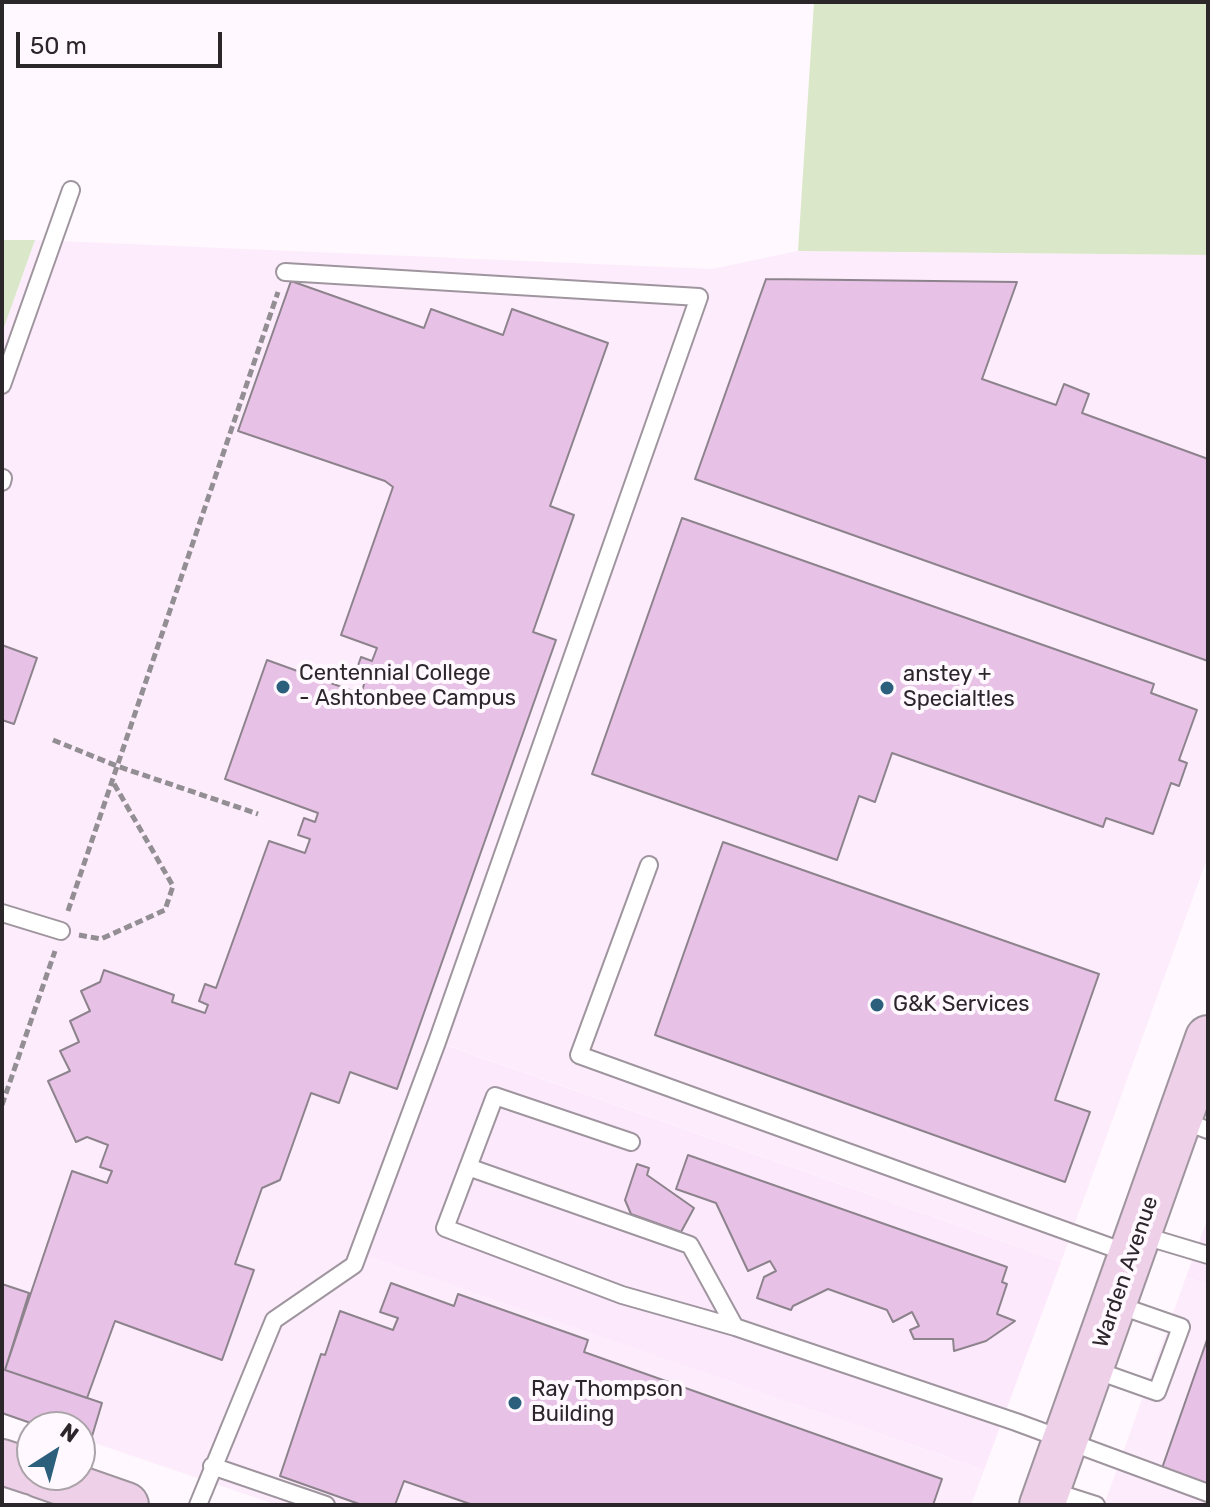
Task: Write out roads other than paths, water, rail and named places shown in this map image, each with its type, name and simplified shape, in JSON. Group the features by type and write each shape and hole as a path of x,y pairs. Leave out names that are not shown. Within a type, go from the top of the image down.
{"main road":[{"name":"Warden Avenue","path":"1045,1497 1135,1245 1193,1125 1208,1038"},
{"path":"86,1491 126,1505"}],"lane":[{"path":"2,385 71,190"},
{"path":"198,1505 274,1320 354,1265 437,1042 699,297 285,272"},
{"path":"649,865 579,1055 1135,1245 1208,1255"},
{"path":"2,913 61,931"},
{"path":"631,1142 495,1096 445,1228 622,1295 735,1327 1208,1493"},
{"path":"468,1167 690,1245 735,1327"},
{"path":"1092,1369 1157,1392 1181,1327 1114,1304"},
{"path":"212,1466 326,1505"},
{"path":"1045,1497 1096,1505"}],"place":[{"name":"Centennial College - Ashtonbee Campus","path":"283,687"},
{"name":"anstey + Specialt!es","path":"887,688"},
{"name":"G&K Services","path":"877,1005"},
{"name":"Ray Thompson Building","path":"515,1403"}]}
